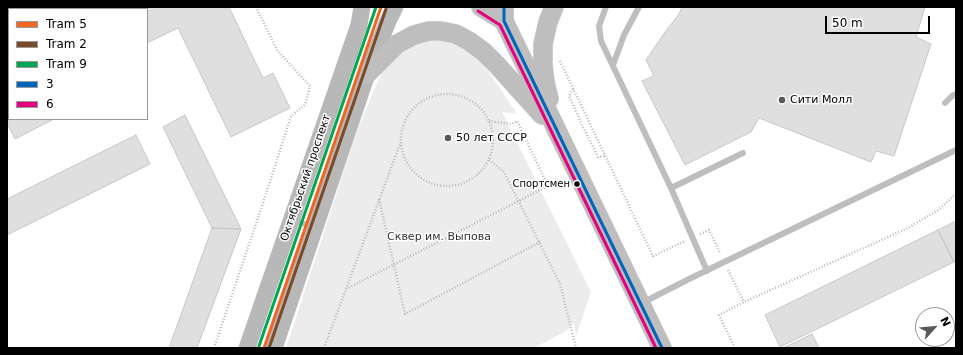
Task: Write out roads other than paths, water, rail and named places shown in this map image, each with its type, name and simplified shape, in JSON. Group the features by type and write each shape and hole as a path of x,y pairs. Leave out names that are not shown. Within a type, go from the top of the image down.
{"main road":[{"name":"Октябрьский проспект","path":"247,348 359,25 362,7"},
{"path":"274,348 367,74 395,7"},
{"path":"481,7 504,14 557,131 662,348"},
{"path":"554,7 548,22 543,44 543,65 545,82 557,131"},
{"path":"367,74 397,44 414,35 429,31 441,31 456,34 484,52 557,131"}],"lane":[{"path":"606,7 598,26 601,40 671,188 707,271"},
{"path":"613,66 624,35 639,7"},
{"path":"944,103 956,94"},
{"path":"641,304 724,262 956,150"},
{"path":"671,188 743,153"},
{"path":"291,220 315,228"}],"tram line":[{"name":"9","path":"259,346 376,7"},
{"name":"5","path":"264,348 381,7"},
{"name":"2","path":"269,348 386,9"}],"place":[{"name":"Сити Молл","path":"782,100"},
{"name":"50 лет СССР","path":"448,138"},
{"name":"Спортсмен","path":"577,184"}],"park label":[{"name":"Сквер им. Выпова","path":"439,237"}]}
